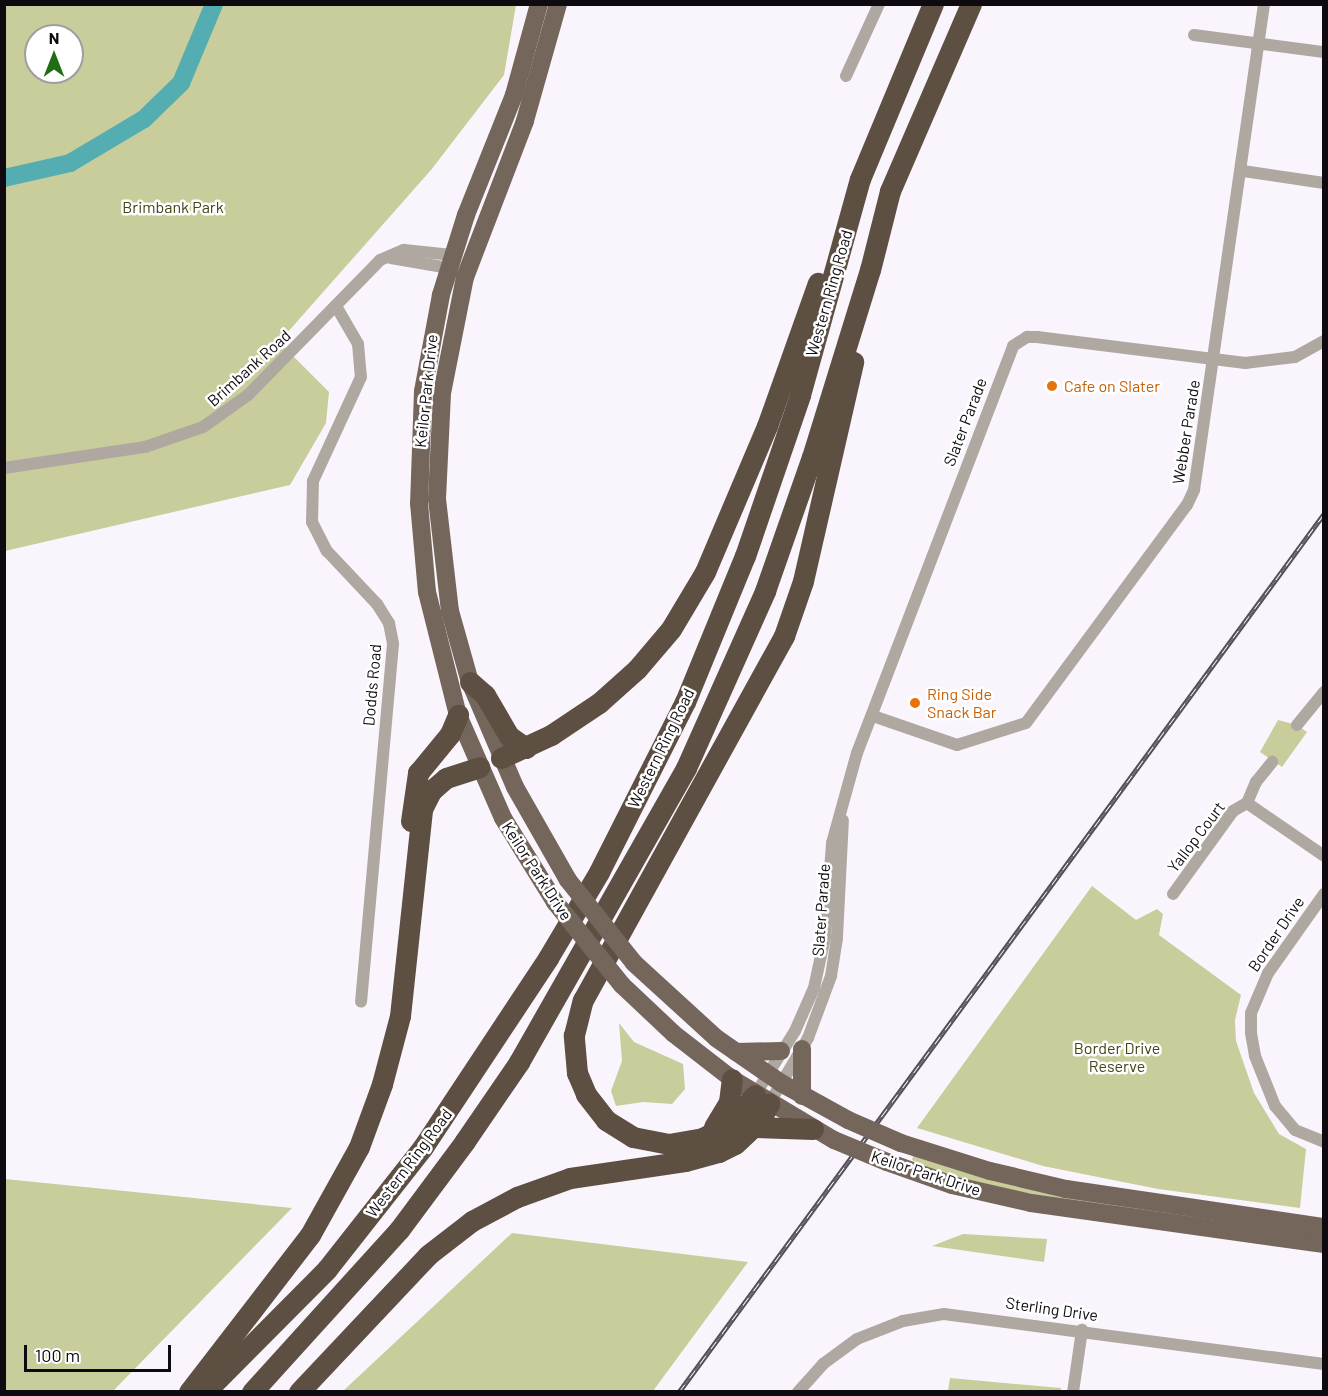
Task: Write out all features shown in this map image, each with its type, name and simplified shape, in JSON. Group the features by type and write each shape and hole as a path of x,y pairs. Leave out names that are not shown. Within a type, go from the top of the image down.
{"highway":[{"name":"Western Ring Road","path":"205,1392 327,1269 423,1147 548,958 598,872 685,702 745,556 800,395 860,179 933,4"},
{"name":"Western Ring Road","path":"252,1392 343,1295 438,1179 519,1062 652,833 739,655 765,591 870,270 890,191 911,135 970,4"},
{"path":"501,758 566,726 615,690 660,643 690,600 768,426 825,262 860,179"},
{"path":"770,1090 729,1124 703,1138 657,1143 625,1134 606,1120 586,1094 577,1073 574,1053 576,1021 583,1000 784,636 803,581 841,422 870,270"},
{"path":"470,682 485,695 509,736 526,747"},
{"path":"410,930 410,850 415,783 423,764 452,731 458,715"},
{"path":"189,1392 310,1235 359,1147 400,1016 420,822 426,798 446,778 479,767"},
{"path":"703,1138 727,1108 732,1079"},
{"path":"299,1392 429,1255 479,1217 517,1197 570,1178 702,1158 735,1144 753,1127 770,1090"},
{"path":"753,1127 808,1126"}],"main road":[{"name":"Keilor Park Drive","path":"539,4 514,95 457,260 426,360 420,424 419,503 429,603 458,715 479,767 518,847 555,902 622,985 674,1034 732,1079 802,1096 848,1120 901,1143 990,1172 1066,1189 1323,1227"},
{"name":"Keilor Park Drive","path":"558,4 525,121 457,260 437,466 444,570 470,682 501,758 531,821 568,880 634,963 694,1019 736,1052 770,1090 808,1126 834,1140 886,1162 952,1185 1031,1203 1323,1244"},
{"path":"479,767 501,758"},
{"path":"802,1049 802,1096"},
{"path":"736,1052 781,1051"}],"street":[{"path":"846,76 879,4"},
{"name":"Webber Parade","path":"873,716 957,745 1026,723 1191,498 1243,171 1264,4"},
{"path":"1194,35 1323,52"},
{"path":"1243,171 1323,183"},
{"name":"Brimbank Road","path":"4,468 145,447 203,427 248,395 380,260 404,250 457,260"},
{"name":"Dodds Road","path":"336,306 358,344 361,377 313,482 312,522 327,551 377,604 389,623 393,644 361,1002"},
{"name":"Slater Parade","path":"770,1090 781,1051 800,1022 818,977 825,937 832,843 857,753 1013,346 1027,338 1037,338 1214,361 1272,362 1295,357 1323,341"},
{"path":"1298,724 1323,695"},
{"name":"Yallop Court","path":"1173,894 1233,811 1247,803 1256,782 1272,762"},
{"name":"Yallop Court","path":"1247,803 1323,856"},
{"name":"Slater Parade","path":"770,1090 802,1049 819,1013 834,962 843,810"},
{"name":"Border Drive","path":"1323,894 1268,973 1251,1013 1251,1033 1255,1056 1275,1106 1295,1130 1323,1142"},
{"name":"Sterling Drive","path":"798,1392 845,1346 903,1320 960,1314 1323,1364"},
{"path":"1073,1392 1082,1330"}],"green space":[{"name":"Brimbank Park","path":"4,5 516,5 504,75 431,170 279,342 329,392 326,423 290,485 5,551"},
{"path":"1278,720 1297,725 1307,732 1282,767 1260,752"},
{"name":"Border Drive Reserve","path":"1092,886 1136,920 1157,909 1163,914 1159,935 1241,995 1235,1020 1236,1041 1254,1093 1279,1134 1306,1149 1300,1208 1158,1189 1043,1166 917,1128"},
{"path":"619,1023 634,1042 683,1064 685,1089 672,1104 643,1102 616,1106 611,1091 622,1061"},
{"path":"914,1153 1323,1232 1090,1206 951,1178 912,1160"},
{"path":"4,1179 292,1208 113,1391 5,1391"},
{"path":"512,1233 748,1262 653,1391 343,1391"},
{"path":"963,1234 1047,1239 1044,1262 932,1246"},
{"path":"950,1378 1061,1388 1061,1392 948,1391"}],"waterway":[{"path":"4,178 70,163 144,119 181,83 214,4"}],"railway":[{"path":"679,1392 1324,514"}],"place":[{"name":"Cafe on Slater","path":"1052,386"},
{"name":"Ring Side Snack Bar","path":"915,703"}]}
